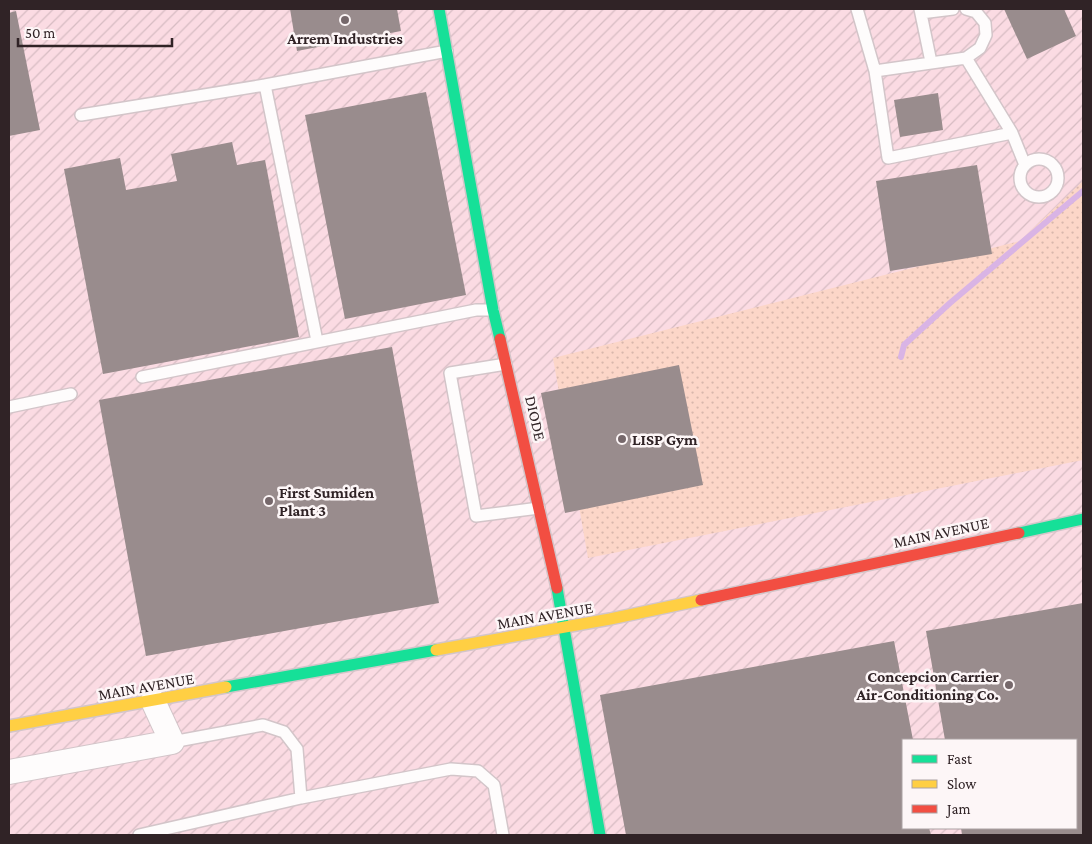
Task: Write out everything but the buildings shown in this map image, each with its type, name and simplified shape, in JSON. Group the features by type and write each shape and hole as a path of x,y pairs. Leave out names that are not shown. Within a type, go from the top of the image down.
{"street":[{"name":"DIODE","path":"439,9 493,310 555,574 600,835"},
{"name":"MAIN AVENUE","path":"9,726 564,628 1083,519"},
{"path":"9,772 172,742 153,701"}],"lane":[{"path":"857,9 875,71 888,158 1012,133"},
{"path":"931,62 920,11 954,9"},
{"path":"875,71 966,58 980,48 986,35 985,23 976,12 966,9"},
{"path":"80,116 265,85 447,51"},
{"path":"966,58 1012,133 1025,164"},
{"path":"265,85 317,341"},
{"path":"142,377 476,310 493,310"},
{"path":"506,364 450,373 476,516 540,508"},
{"path":"9,406 71,394"},
{"path":"172,742 263,725 284,732 297,749 301,798"},
{"path":"138,835 301,798 451,769 478,771 494,785 503,835"}],"shaded area":[{"path":"9,9 1083,9 1083,835 9,835"},
{"path":"1083,181 1083,460 588,558 553,358 1020,241"}],"waterway":[{"path":"901,357 904,345 950,303 1083,191"}],"traffic: fast":[{"path":"439,9 493,310 500,339"},
{"path":"1019,533 1083,519"},
{"path":"557,588 600,835"},
{"path":"226,687 436,650"}],"traffic: slow":[{"path":"436,650 610,619 701,600"},
{"path":"9,726 226,687"}],"traffic: jam":[{"path":"500,339 557,588"},
{"path":"701,600 1019,533"}],"place":[{"name":"Arrem Industries","path":"345,20"},
{"name":"LISP Gym","path":"622,439"},
{"name":"First Sumiden Plant 3","path":"269,501"},
{"name":"Concepcion Carrier Air-Conditioning Co.","path":"1009,685"}]}
